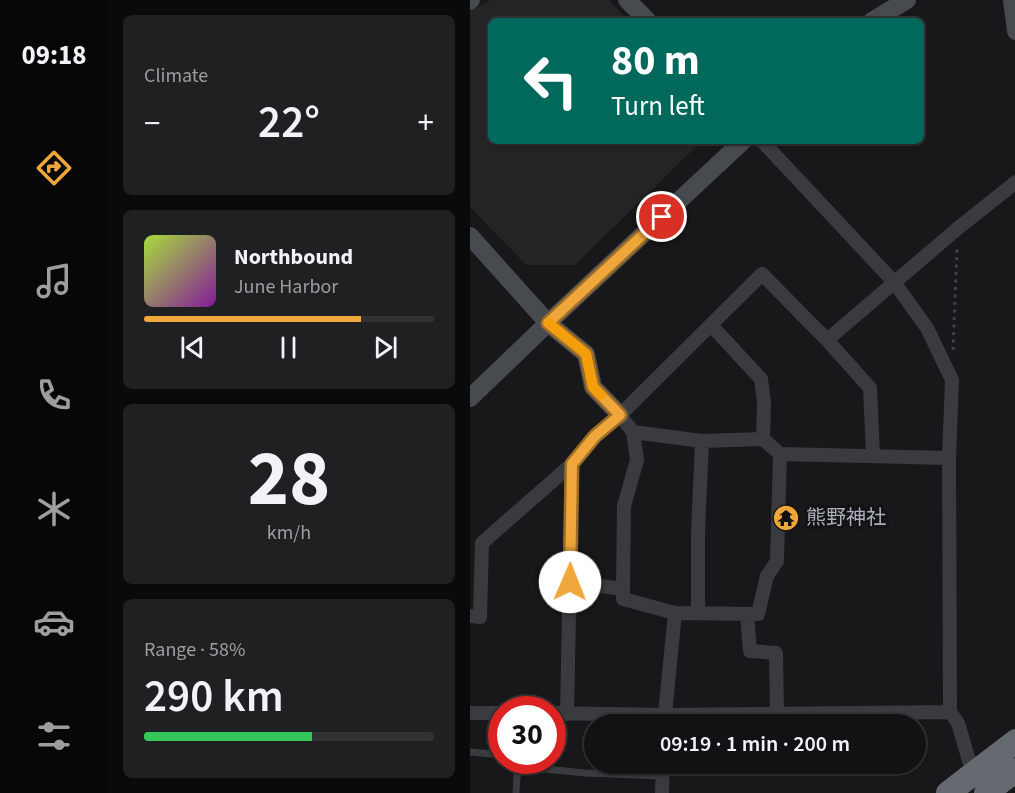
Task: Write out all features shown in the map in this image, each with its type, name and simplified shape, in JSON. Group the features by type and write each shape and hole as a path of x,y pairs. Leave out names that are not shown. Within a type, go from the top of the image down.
{"highway":[{"path":"979,784 1016,741"},
{"path":"948,793 1016,770"}],"street":[{"path":"628,0 644,18"},
{"path":"877,18 907,0"},
{"path":"1012,0 1016,31"},
{"path":"470,398 740,144"},
{"path":"765,144 894,282 927,328 952,380 949,458 950,712 958,723 979,784"},
{"path":"827,340 1016,182"},
{"path":"470,236 548,323 586,354 593,387 633,432 637,460 624,506 623,599 676,613 758,614 767,576 777,561 780,454"},
{"path":"470,616 480,616 482,543 572,464 595,436 620,415 762,274 870,388 873,456"},
{"path":"711,325 761,379 764,403 763,439"},
{"path":"633,432 702,441 763,439 780,454 949,458"},
{"path":"698,613 698,534 702,441"},
{"path":"572,464 567,714 584,715"},
{"path":"570,582 623,589"},
{"path":"665,714 676,613"},
{"path":"747,614 750,651 776,652 778,714 950,712"},
{"path":"470,713 488,713"},
{"path":"662,793 663,774"}],"lane":[{"path":"470,752 488,754"},
{"path":"566,771 584,773"},
{"path":"516,793 519,774"}],"path":[{"path":"952,380 957,229"}],"shaded area":[{"path":"490,0 609,0 626,18 488,18 488,144 699,144 575,265 526,265 470,207 470,11"}],"slow traffic":[{"path":"549,323 586,354 593,387 601,395"}],"place":[{"name":"熊野神社","path":"786,518"}],"route":[{"path":"570,582 572,464 595,436 620,415 593,387 586,354 548,323 662,217"}]}
